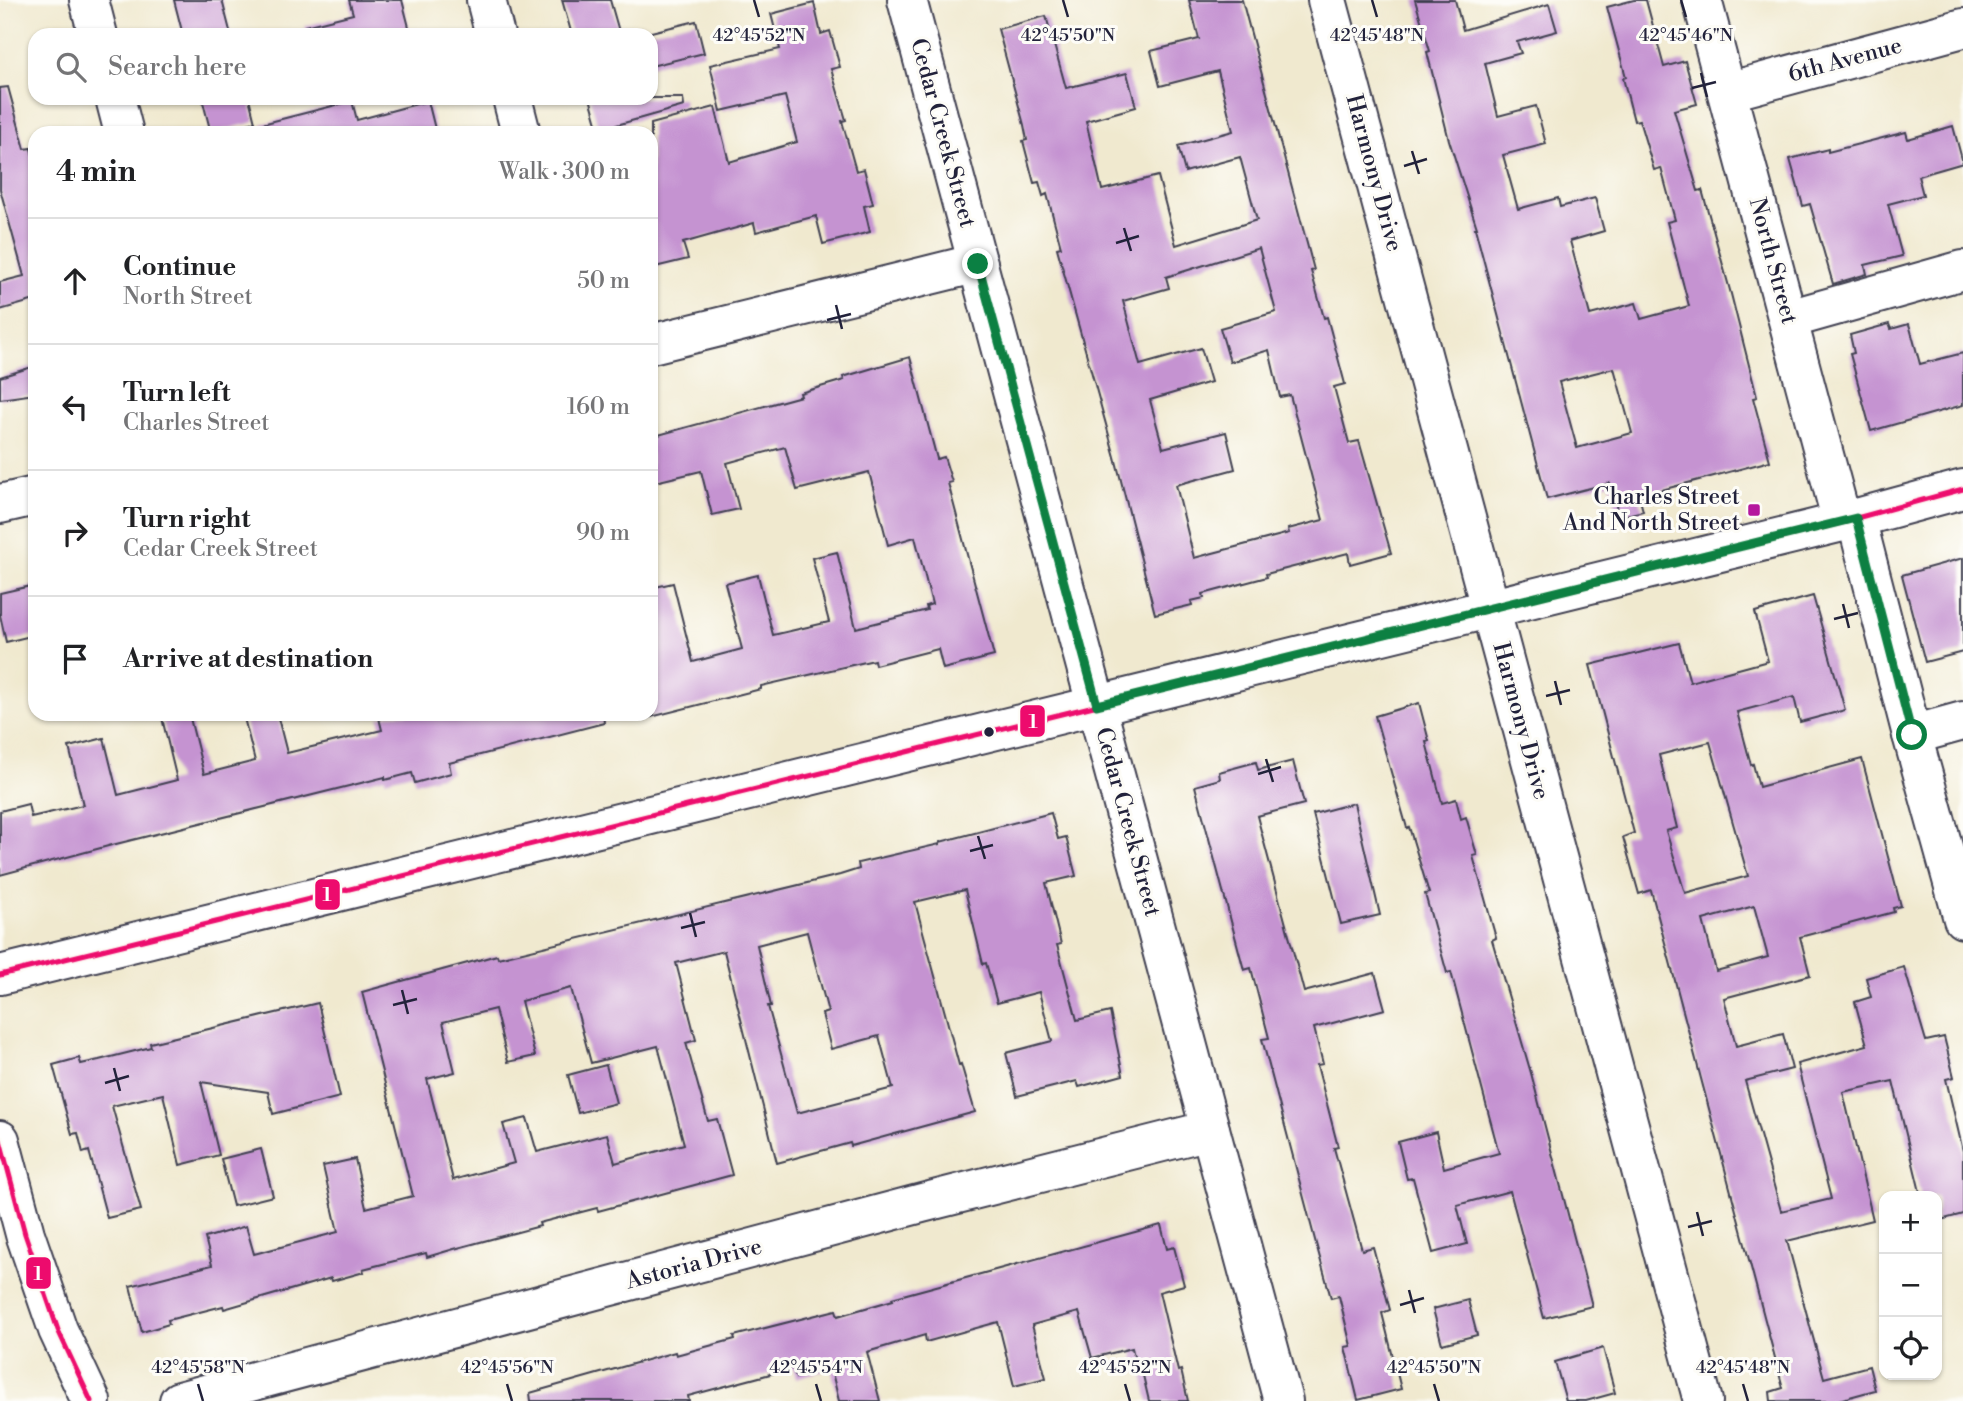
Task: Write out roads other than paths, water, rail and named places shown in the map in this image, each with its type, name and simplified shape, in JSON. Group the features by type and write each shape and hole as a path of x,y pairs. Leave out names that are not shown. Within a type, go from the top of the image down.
{"street":[{"path":"89,0 96,28"},
{"path":"486,0 493,28"},
{"name":"Cedar Creek Street","path":"907,0 1283,1401"},
{"name":"Harmony Drive","path":"1327,0 1703,1401"},
{"name":"North Street","path":"1702,0 1789,319 1912,735 1963,919"},
{"name":"6th Avenue","path":"1727,92 1963,28"},
{"path":"117,105 122,126"},
{"path":"514,105 519,126"},
{"path":"658,342 978,264"},
{"path":"1789,319 1963,270"},
{"path":"0,975 1849,520 1963,489"},
{"path":"0,504 28,497"},
{"path":"1912,735 1963,721"},
{"name":"Astoria Drive","path":"179,1401 922,1203 1210,1130"},
{"path":"0,1140 29,1246 58,1330 91,1401"}],"place":[{"name":"Charles Street And North Street","path":"1754,510"}]}
